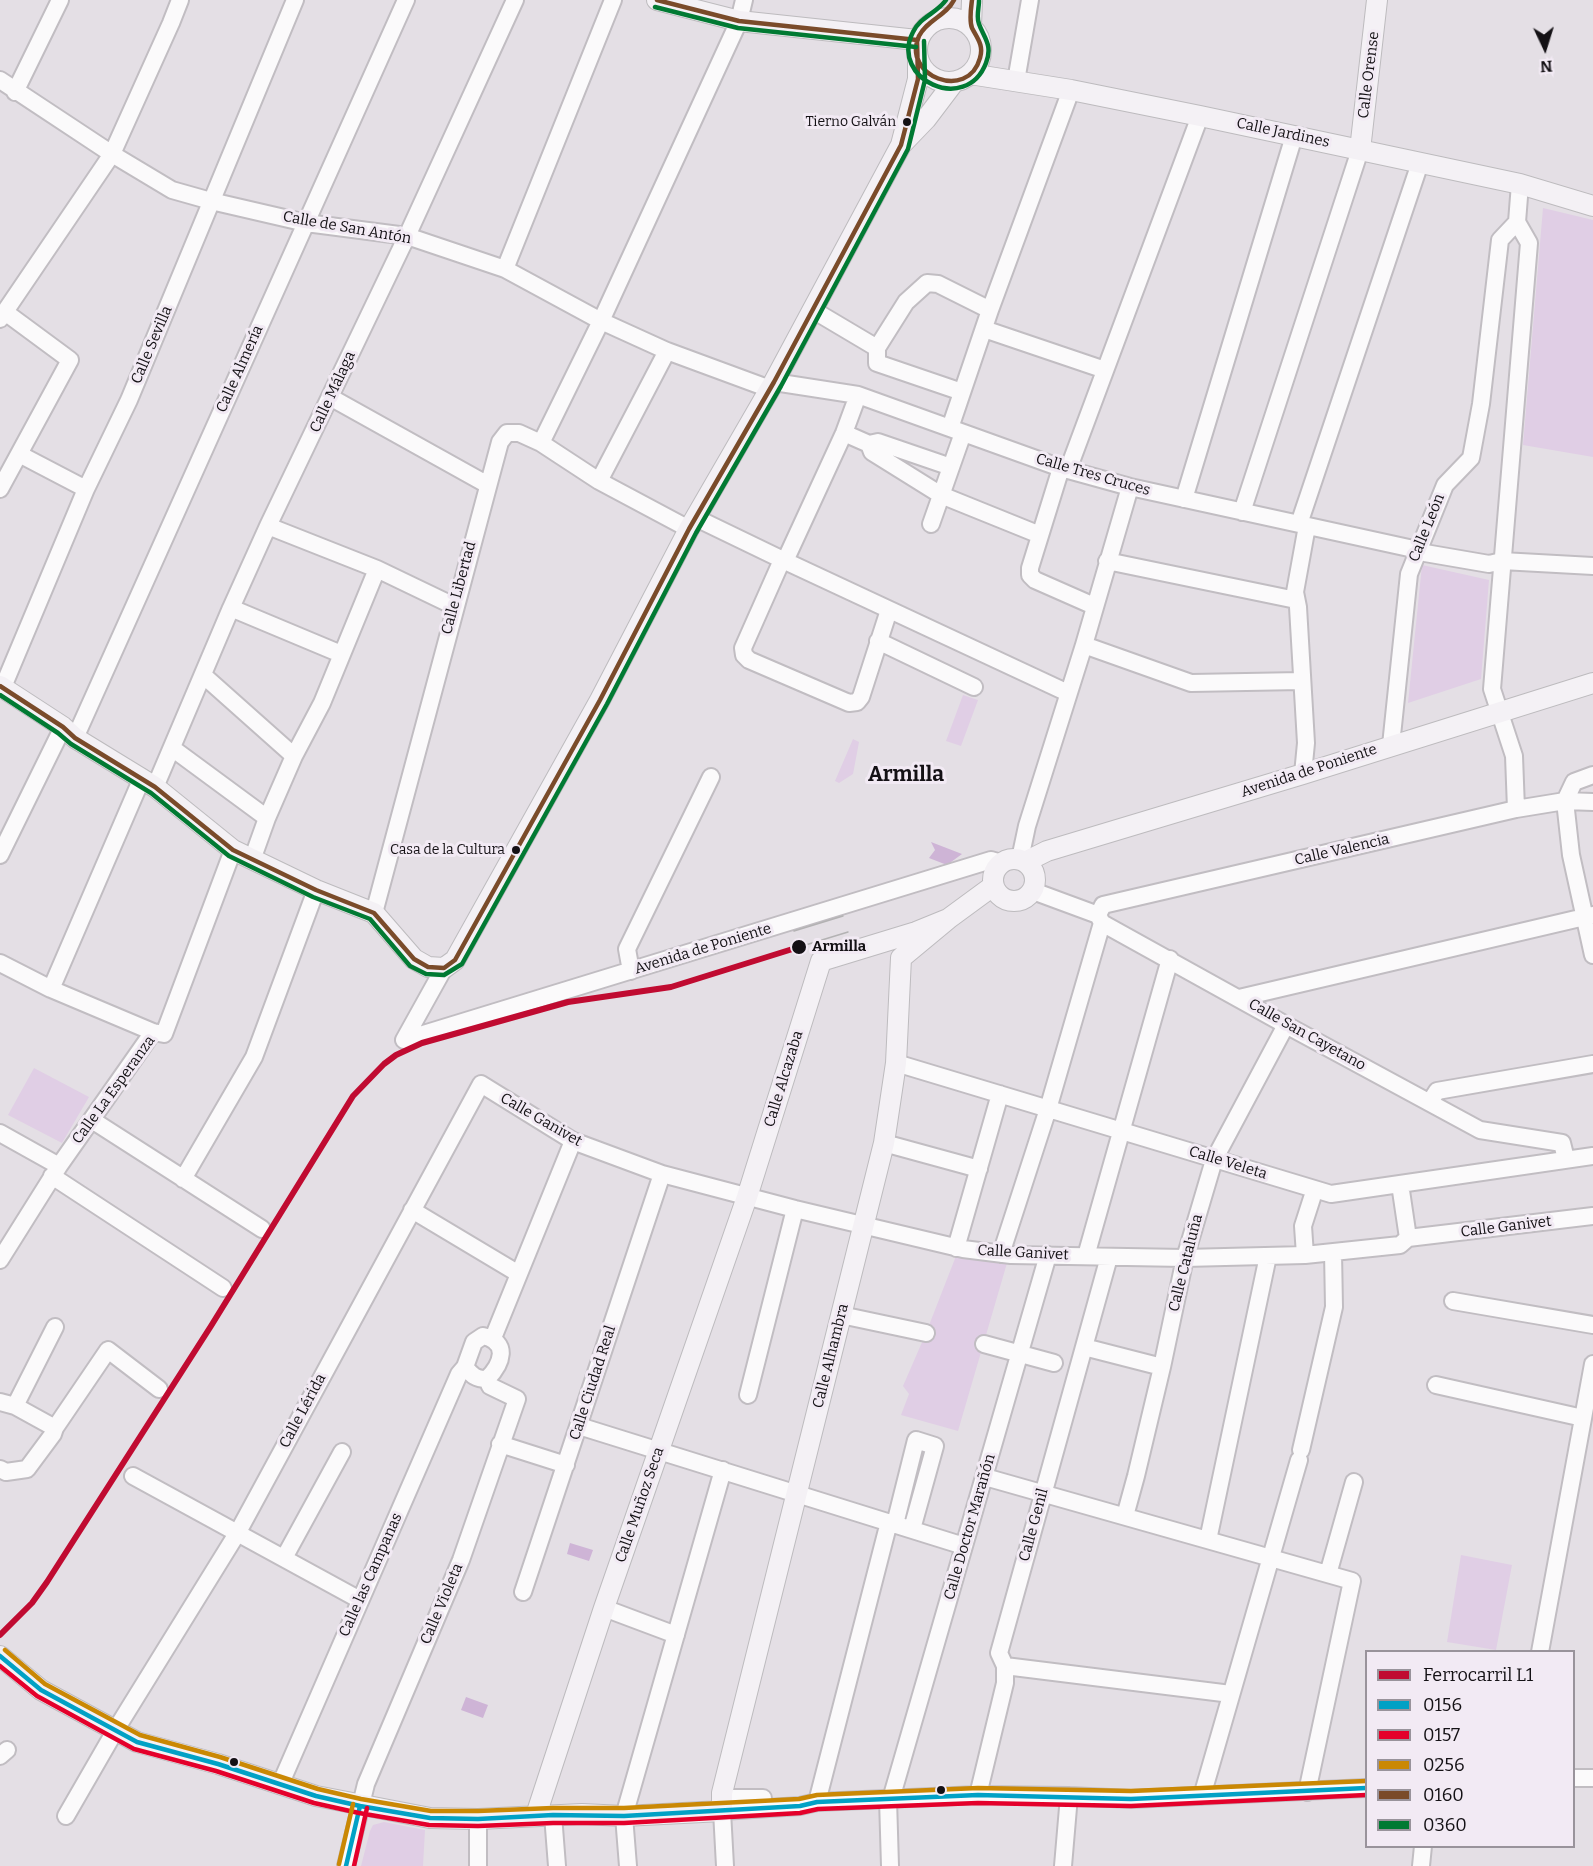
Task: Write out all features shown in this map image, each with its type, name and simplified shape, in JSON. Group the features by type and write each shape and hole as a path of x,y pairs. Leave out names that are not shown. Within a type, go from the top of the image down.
{"main road":[{"path":"657,0 739,21 917,40"},
{"path":"943,17 952,7 954,0"},
{"path":"970,25 972,0"},
{"name":"Calle Orense","path":"1360,150 1377,0"},
{"path":"1,687 149,782 233,850 316,890 374,913 414,960 428,967 444,968 455,960 600,700 693,524 772,386 901,145 918,79 917,40 923,29 932,21 943,17 958,18 970,25 979,37 982,50 978,64 962,78 901,145"},
{"path":"918,62 927,74 939,81 962,78"},
{"name":"Calle Jardines","path":"962,78 1016,81 1200,116 1520,184 1593,206"},
{"name":"Avenida de Poniente","path":"1016,861 1593,683"},
{"path":"1016,861 1032,868 1036,882 1027,898 1012,902 1000,897 993,886 993,876 996,869 1016,861"},
{"path":"948,919 993,886"},
{"name":"Calle Alcazaba","path":"747,1197 821,961 916,932 948,919"},
{"name":"Calle Alhambra","path":"722,1804 884,1143 896,1064 900,958 948,919"},
{"name":"Calle Muñoz Seca","path":"545,1815 604,1608 747,1197"},
{"path":"0,1656 41,1690 137,1742 218,1764 315,1796 360,1806 430,1818 478,1819 722,1804"},
{"path":"625,1811 671,1813 722,1804"}],"street":[{"path":"15,92 60,0"},
{"path":"0,489 70,360 2,316 112,154 180,0"},
{"name":"Calle Sevilla","path":"1,687 86,489 129,400 295,0"},
{"name":"Calle Almería","path":"0,855 69,732 306,223 406,0"},
{"name":"Calle Málaga","path":"51,989 149,782 172,748 268,526 407,236 515,0"},
{"path":"506,269 613,0"},
{"path":"744,0 739,21 601,321 541,443 599,481 693,524 783,561 1068,693"},
{"path":"1016,81 1030,0"},
{"name":"Calle de San Antón","path":"0,80 15,92 172,190 306,223 407,236 506,269 601,321 667,351 772,386"},
{"path":"931,524 951,467 962,392 1071,90"},
{"path":"1094,606 1035,580 1029,575 1040,535 1200,116"},
{"path":"1184,499 1294,136"},
{"path":"1242,512 1360,150"},
{"path":"1312,771 1306,743 1298,607 1295,592 1303,525 1420,163"},
{"path":"1516,809 1514,756 1492,689 1529,243 1517,222 1520,184"},
{"name":"Calle León","path":"1391,745 1409,574 1444,485 1471,458 1481,404 1500,240 1517,222"},
{"path":"877,356 906,302 927,283 938,284 990,310"},
{"path":"813,310 877,356 962,392"},
{"path":"984,329 1104,370"},
{"path":"599,481 667,351"},
{"name":"Calle Tres Cruces","path":"772,386 858,395 1065,469 1130,487 1425,553 1489,564 1502,561 1593,566"},
{"path":"858,395 844,433 743,648 744,655 749,660 839,699 849,703 857,702 861,697 889,610"},
{"path":"330,397 488,485"},
{"name":"Calle Libertad","path":"374,913 454,606 500,442 507,433 519,434 541,443"},
{"path":"844,433 869,444 878,442 951,467"},
{"path":"869,444 872,453 941,495 1040,535"},
{"path":"19,454 86,489"},
{"path":"1016,861 1130,487"},
{"path":"268,526 377,569 454,606"},
{"path":"1107,561 1296,600"},
{"path":"252,860 267,818 294,756 322,703 377,569"},
{"path":"231,608 341,654"},
{"path":"878,641 974,687"},
{"path":"1083,645 1191,683 1301,681"},
{"path":"203,675 294,756"},
{"path":"172,748 267,818"},
{"path":"1593,775 1574,782 1565,801 1571,855 1589,916 1593,955"},
{"path":"631,971 627,949 711,777"},
{"name":"Calle Valencia","path":"1100,919 1102,905 1516,809 1565,801 1593,802"},
{"name":"Calle La Esperanza","path":"0,1260 5,1237 56,1171 153,1032 164,1034 233,850"},
{"name":"Avenida de Poniente","path":"444,968 404,1040 991,860 1016,861"},
{"path":"183,1179 254,1057 316,890"},
{"name":"Calle San Cayetano","path":"1033,891 1100,919 1286,1025 1480,1130 1562,1143 1566,1159"},
{"path":"1239,998 1589,916"},
{"path":"1001,1254 1048,1109 1100,919"},
{"path":"1086,1256 1170,959"},
{"path":"0,963 51,989 153,1032"},
{"name":"Calle Cataluña","path":"1125,1516 1162,1367 1185,1258 1214,1160 1286,1025"},
{"name":"Calle Veleta","path":"896,1064 1330,1194 1593,1156"},
{"path":"1430,1102 1437,1091 1593,1064"},
{"name":"Calle Ganivet","path":"481,1084 573,1141 662,1173 747,1197 956,1248 1001,1254 1185,1258 1305,1255 1400,1245 1408,1238 1593,1216"},
{"name":"Calle Lérida","path":"66,1816 115,1731 238,1532 481,1084"},
{"path":"956,1248 1000,1094"},
{"path":"92,1120 262,1229"},
{"path":"0,1133 223,1288"},
{"path":"493,1338 573,1141"},
{"path":"884,1143 979,1169"},
{"name":"Calle Ciudad Real","path":"523,1592 662,1173"},
{"path":"1400,1184 1408,1238"},
{"path":"1305,1255 1303,1226 1312,1198"},
{"path":"748,1395 795,1209"},
{"path":"412,1210 519,1274"},
{"path":"1202,1796 1300,1455 1334,1307 1333,1252"},
{"name":"Calle Doctor Marañón","path":"890,1866 889,1799 985,1477 1048,1255"},
{"name":"Calle Genil","path":"978,1795 1005,1683 1005,1666 999,1653 1109,1257"},
{"path":"1208,1540 1268,1257"},
{"path":"1453,1301 1593,1325"},
{"path":"841,1315 926,1333"},
{"path":"55,1327 4,1403 55,1428"},
{"path":"483,1336 493,1338 500,1344 501,1354 494,1372 487,1379 472,1376 465,1367 474,1342 483,1336"},
{"path":"984,1344 1053,1363"},
{"path":"1083,1347 1162,1367"},
{"path":"0,1469 6,1472 27,1469 108,1350 159,1389"},
{"path":"1540,1650 1593,1364"},
{"name":"Calle las Campanas","path":"280,1785 459,1374 465,1367"},
{"name":"Calle Violeta","path":"346,1866 366,1784 461,1560 517,1399 490,1386 487,1379"},
{"path":"1436,1385 1583,1418"},
{"path":"579,1425 964,1546"},
{"path":"817,1802 916,1440 935,1446 912,1529"},
{"path":"500,1444 566,1465"},
{"path":"284,1558 342,1452"},
{"path":"628,1866 625,1811 723,1470"},
{"path":"133,1476 360,1600"},
{"path":"985,1477 1352,1581 1307,1792"},
{"path":"1328,1574 1354,1482"},
{"path":"604,1608 676,1635"},
{"path":"1005,1666 1231,1694"},
{"path":"1575,1778 1593,1778"},
{"path":"724,1866 722,1804 800,1806 817,1802 978,1795 1131,1799 1365,1788"},
{"path":"1063,1866 1069,1796"},
{"path":"545,1815 557,1866"},
{"path":"478,1819 478,1866"},
{"path":"1421,1866 1423,1848"}],"shaded area":[{"path":"1543,208 1593,220 1593,457 1523,445"},
{"path":"1422,565 1489,580 1481,679 1408,703"},
{"path":"963,695 978,700 961,746 946,741"},
{"path":"853,739 859,742 853,774 839,783 835,781"},
{"path":"931,842 962,854 947,865 929,858 935,850"},
{"path":"34,1068 89,1097 62,1143 8,1115"},
{"path":"956,1256 1007,1263 958,1431 901,1415 909,1394 903,1386"},
{"path":"570,1543 593,1550 589,1561 567,1554"},
{"path":"1461,1555 1512,1565 1496,1650 1447,1642"},
{"path":"466,1697 488,1705 483,1718 461,1710"},
{"path":"384,1822 425,1830 423,1866 361,1866 373,1825"}],"tram line":[{"path":"794,931 843,916"},
{"path":"799,947 848,932"}],"rail line":[{"name":"L1","path":"0,1635 32,1603 47,1582 211,1326 353,1096 384,1064 396,1055 422,1043 568,1002 671,987 799,947"}],"transit line":[{"name":"0160","path":"657,0 739,21 917,40"},
{"name":"0360","path":"946,0 916,27 908,49 911,64 920,76 933,85 948,88 963,87 976,79 986,63 989,51 978,21 979,1"},
{"name":"0160","path":"954,0 922,31 916,50 919,62 927,72 951,81 963,79 973,71 980,58 981,45 972,28 970,14 972,0"},
{"name":"0360","path":"655,7 738,28 916,47"},
{"name":"0160","path":"0,686 63,727 75,738 155,787 233,850 316,890 374,913 414,959 428,967 444,968 455,960 600,700 689,529 774,382 901,145 918,79 917,40"},
{"name":"0360","path":"0,695 71,744 151,793 229,856 313,897 370,919 410,966 426,974 444,975 462,964 607,704 696,533 781,386 908,149 925,80 924,41"},
{"name":"0256","path":"5,1650 45,1684 140,1735 220,1757 318,1789 431,1811 624,1808 799,1799 817,1795 978,1788 1131,1791 1365,1781"},
{"name":"0156","path":"0,1656 41,1690 137,1742 218,1764 316,1796 430,1818 624,1816 800,1806 817,1802 978,1795 1131,1799 1365,1788"},
{"name":"0157","path":"0,1666 37,1696 134,1749 216,1771 314,1803 429,1825 624,1823 800,1813 818,1809 978,1803 1131,1806 1365,1795"},
{"name":"0256","path":"339,1864 353,1804"},
{"name":"0156","path":"346,1866 360,1806"},
{"name":"0157","path":"354,1866 367,1808"}],"place":[{"name":"Tierno Galván","path":"907,122"},
{"name":"Casa de la Cultura","path":"516,850"},
{"name":"Armilla","path":"799,947"}],"district":[{"name":"Armilla","path":"906,775"}]}
